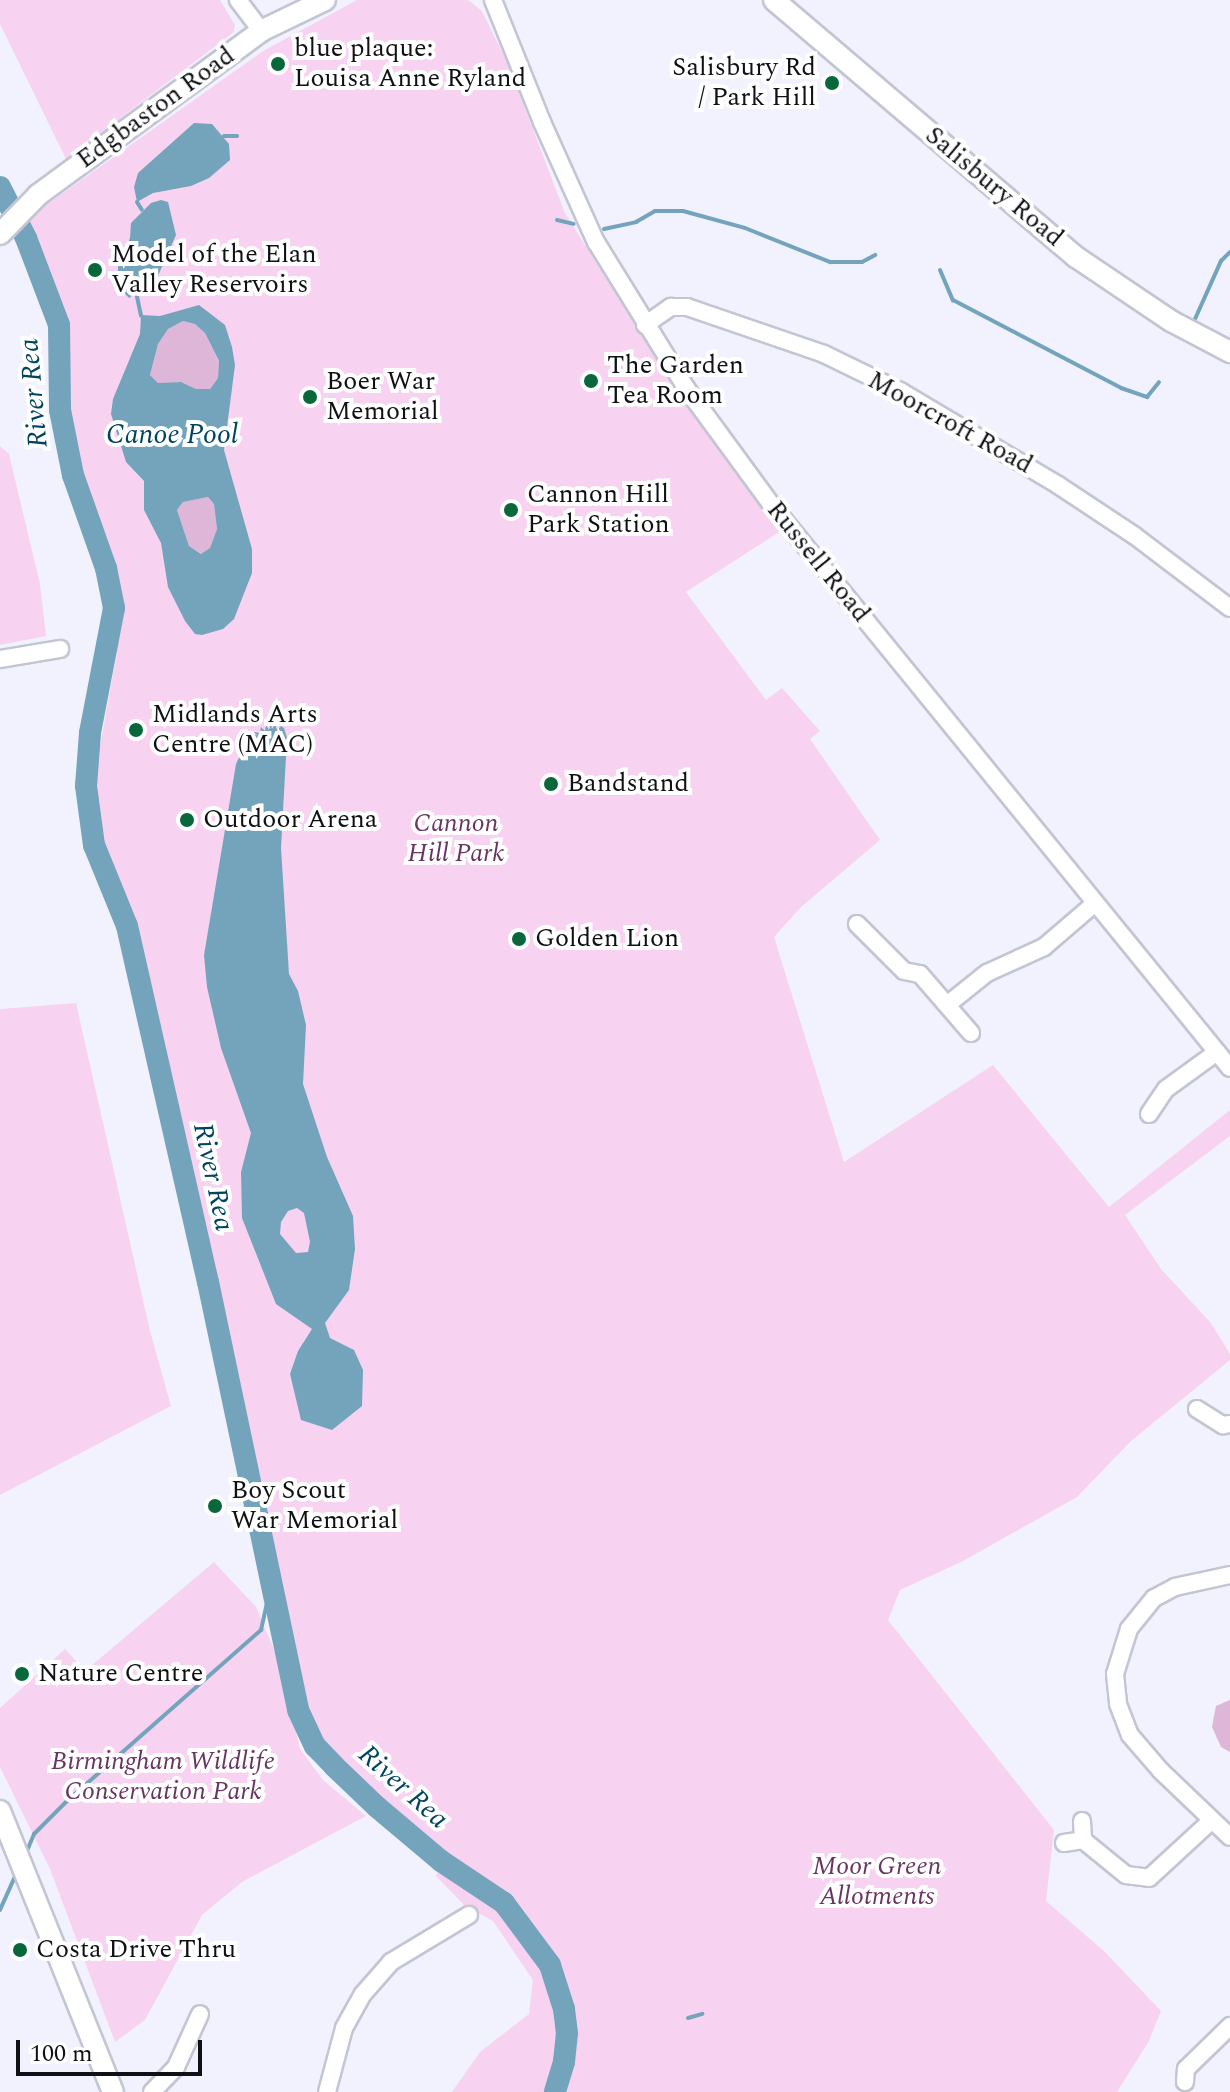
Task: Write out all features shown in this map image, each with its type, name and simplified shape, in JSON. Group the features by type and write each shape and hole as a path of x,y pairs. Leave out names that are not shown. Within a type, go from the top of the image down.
{"main road":[{"name":"Edgbaston Road","path":"1,233 26,206 261,31 325,0"},
{"name":"Salisbury Road","path":"774,0 1089,266 1171,321 1230,352"},
{"path":"0,1811 113,2092"}],"street":[{"path":"238,0 261,31"},
{"name":"Russell Road","path":"493,0 542,122 596,242 645,325 737,461 1230,1068"},
{"name":"Moorcroft Road","path":"645,325 671,307 687,307 824,354 900,391 1047,477 1135,536 1230,608"},
{"path":"0,659 60,649"},
{"path":"947,1005 987,973 1044,947 1094,904"},
{"path":"857,924 904,971 920,974 971,1033"},
{"path":"1149,1114 1166,1089 1217,1052"},
{"path":"1197,1409 1223,1425 1230,1424"},
{"path":"1230,1575 1175,1587 1154,1598 1129,1629 1115,1674 1118,1704 1130,1735 1230,1837"},
{"path":"1082,1821 1083,1840 1126,1875 1149,1878 1211,1821"},
{"path":"1064,1843 1083,1840"},
{"path":"327,2092 344,2028 363,1994 391,1962 469,1915"},
{"path":"152,2092 176,2067 200,2014"},
{"path":"1185,2082 1186,2069 1230,2026"}],"green space":[{"path":"0,0 220,0 235,25 234,32 66,159 0,24"},
{"name":"Cannon Hill Park","path":"357,0 468,0 482,11 507,62 565,213 671,383 779,532 686,592 766,700 782,688 820,731 810,739 880,840 800,908 774,937 844,1162 993,1065 1109,1207 1230,1110 1230,1136 1125,1215 1161,1269 1211,1323 1230,1354 1230,1360 1131,1441 1077,1497 963,1561 900,1590 888,1620 1054,1830 1046,1901 1104,1951 1161,2011 1149,2041 1117,2092 452,2092 480,2052 529,2014 533,1980 493,1921 465,1906 436,1876 444,1854 335,1763 319,1739 307,1703 134,922 101,838 93,785 117,652 117,592 98,538 66,412 64,322 25,220 263,51"},
{"path":"0,446 9,454 40,584 46,636 0,645"},
{"path":"76,1003 150,1331 171,1406 0,1495 0,1009"},
{"name":"Birmingham Wildlife Conservation Park","path":"214,1562 256,1607 281,1666 300,1749 323,1780 366,1816 242,1882 202,1915 145,2020 115,2042 50,1869 0,1767 0,1708 65,1649 85,1671"}],"shaded area":[{"path":"183,321 195,324 205,333 219,362 218,378 210,389 196,389 181,382 158,383 150,375 158,344 168,329"},
{"path":"208,497 214,504 217,529 210,548 202,554 189,546 177,510 183,502"},
{"path":"1230,1700 1230,1752 1221,1747 1212,1727 1216,1706"}],"water":[{"path":"194,123 212,124 229,144 230,160 209,178 191,186 153,193 137,202 134,187 138,173"},
{"path":"161,200 168,202 176,235 157,278 129,298 118,286 118,267 130,238 131,223 151,203"},
{"name":"Canoe Pool","path":"199,305 225,325 235,365 224,450 252,549 252,573 234,619 223,629 202,635 195,634 185,621 168,587 161,543 144,510 144,481 126,462 111,414 113,399 140,334 141,315 160,316","holes":["183,321 195,324 205,333 219,361 218,378 210,389 196,389 181,382 158,383 150,375 158,344 168,329","208,497 214,504 217,529 210,548 201,554 189,546 177,510 183,502"]},
{"path":"271,724 272,729 275,724 277,730 281,726 287,738 281,848 289,974 298,991 306,1025 303,1084 327,1157 353,1216 355,1249 349,1290 325,1323 330,1338 354,1350 363,1370 362,1406 332,1430 301,1420 290,1374 298,1351 312,1329 276,1304 242,1218 241,1172 251,1133 221,1048 207,987 204,955 236,764 247,741 252,743 248,740 253,738 253,733 258,736 254,732 260,733 261,727 265,731 266,725 269,730","holes":["297,1208 304,1213 310,1242 308,1252 296,1253 280,1234 281,1222 288,1211"]}],"waterway":[{"path":"224,136 237,136"},
{"name":"River Rea","path":"0,187 26,238 59,325 60,410 73,475 106,568 114,608 90,733 86,786 94,845 127,926 208,1282 298,1710 315,1746 334,1766 441,1861 504,1903 550,1965 564,2009 567,2033 564,2062 555,2092"},
{"path":"137,202 142,210"},
{"path":"604,229 636,222 655,211 683,211 745,228 830,262 862,262 875,255"},
{"path":"557,220 574,224"},
{"path":"1195,319 1221,261 1230,252"},
{"path":"940,270 953,300 1121,388 1147,397 1159,382"},
{"path":"136,292 141,315"},
{"path":"26,1853 34,1834 67,1801 261,1630 271,1585"},
{"path":"0,1910 17,1872"},
{"path":"688,2018 702,2014"}],"place":[{"name":"blue plaque: Louisa Anne Ryland","path":"278,64"},
{"name":"Salisbury Rd / Park Hill","path":"832,83"},
{"name":"Model of the Elan Valley Reservoirs","path":"95,270"},
{"name":"The Garden Tea Room","path":"591,381"},
{"name":"Boer War Memorial","path":"310,397"},
{"name":"Cannon Hill Park Station","path":"511,510"},
{"name":"Midlands Arts Centre (MAC)","path":"136,730"},
{"name":"Bandstand","path":"551,784"},
{"name":"Outdoor Arena","path":"187,820"},
{"name":"Golden Lion","path":"519,939"},
{"name":"Boy Scout War Memorial","path":"215,1506"},
{"name":"Nature Centre","path":"22,1674"},
{"name":"Costa Drive Thru","path":"20,1950"}],"park label":[{"name":"Moor Green Allotments","path":"877,1882"}]}
